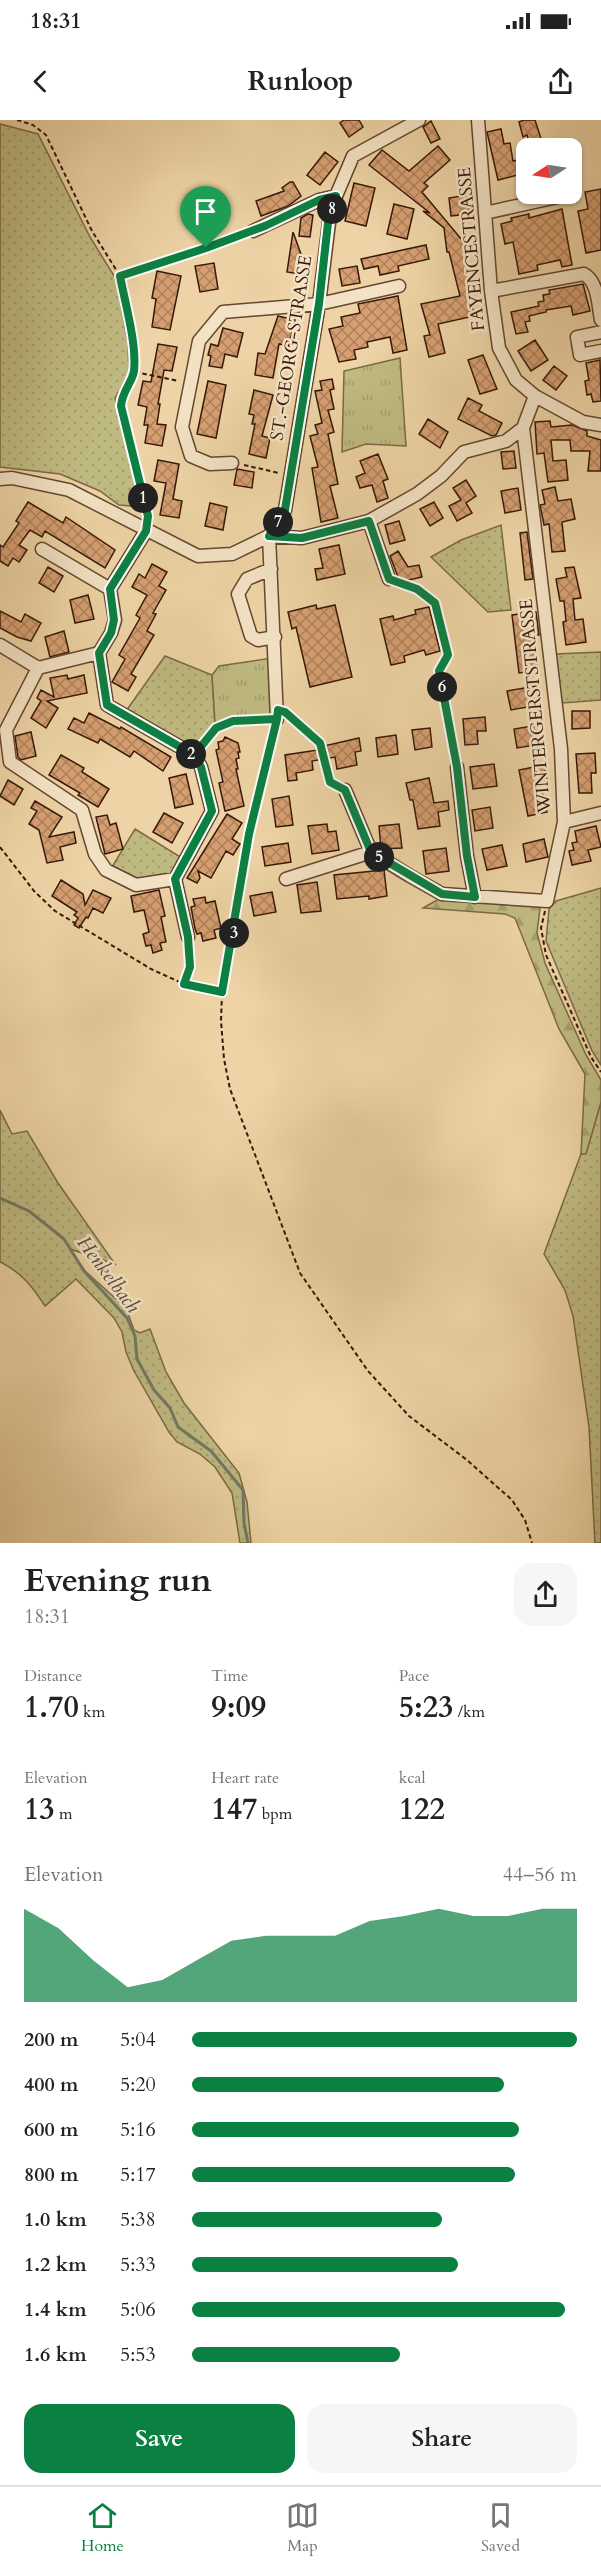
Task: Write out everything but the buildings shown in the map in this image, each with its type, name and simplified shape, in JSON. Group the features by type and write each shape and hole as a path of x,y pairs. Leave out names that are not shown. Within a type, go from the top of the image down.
{"street":[{"name":"ST.-GEORG-STRASSE","path":"269,536 285,510 291,475 290,465 319,304 328,223 336,196 353,156 419,120"},
{"name":"FAYENCESTRASSE","path":"478,120 491,291 499,348 516,380 535,396 583,422 601,425"},
{"path":"253,231 319,200 336,196"},
{"path":"485,213 524,204"},
{"path":"491,291 584,274 591,277 601,320"},
{"path":"232,463 210,464 191,456 182,427 200,341 223,312 319,304 399,286"},
{"path":"601,332 577,337 580,355 601,351"},
{"name":"WINTERGERSTSTRASSE","path":"535,396 523,428 553,670 561,749 564,822 547,901"},
{"path":"0,479 12,478 69,490 198,556 232,554 269,536 302,538 369,521 417,494 441,476 464,452 506,441 523,428"},
{"path":"369,521 389,579"},
{"path":"146,531 110,589 114,620 111,633 99,653 107,705 194,755 201,767 212,811 175,879 188,937"},
{"path":"269,536 278,715"},
{"path":"42,549 110,589"},
{"path":"271,569 247,579 238,594 251,636 258,640 275,637"},
{"path":"0,645 38,668 99,653"},
{"path":"38,668 6,730 5,764 82,810 95,854 106,870 136,885 175,879"},
{"path":"457,767 467,856 475,897"},
{"path":"345,790 371,852 442,894 547,901"},
{"path":"564,822 601,813"},
{"path":"286,879 371,852"}],"path":[{"path":"17,120 33,125 46,135 92,231 120,276 131,333 134,372 122,394 121,406 148,516 146,531"},
{"path":"120,276 253,231"},
{"path":"134,372 191,384"},
{"path":"232,463 291,475"},
{"path":"389,579 417,589 435,603 448,655 439,671 457,767"},
{"path":"194,755 216,728 233,721 285,712 320,743 330,782 345,790"},
{"path":"278,715 249,834 222,992 221,1022 224,1059 230,1089 300,1273 368,1371 409,1416 467,1460 512,1500 525,1521 532,1543"},
{"path":"0,847 34,891 55,911 151,969 184,984 222,992"},
{"path":"547,901 541,928 546,955 591,1057 601,1072"},
{"path":"184,984 190,967 188,937"}],"green space":[{"path":"0,124 38,134 90,237 116,279 128,344 129,375 115,398 142,507 119,505 100,491 60,474 0,467"},
{"path":"400,358 406,446 366,444 342,452 344,371"},
{"path":"501,525 511,610 488,612 431,557 461,540"},
{"path":"601,652 601,700 562,703 556,654"},
{"path":"165,656 212,675 215,723 194,751 126,711"},
{"path":"272,658 274,716 234,717 215,723 212,675 219,666"},
{"path":"135,829 182,858 173,875 137,881 112,867"},
{"path":"601,888 601,1065 592,1051 546,941 549,909 556,901"},
{"path":"439,899 527,903 540,908 537,933 545,963 586,1055 601,1080 601,1102 586,1154 581,1154 585,1074 559,1029 515,918 505,914 423,908"},
{"path":"601,1102 601,1543 595,1543 589,1427 573,1316 565,1290 544,1254 581,1154 586,1153"},
{"path":"0,1110 12,1134 27,1131 58,1183 115,1264 70,1249 85,1271 126,1308 134,1330 140,1333 150,1329 166,1372 184,1403 239,1473 247,1502 251,1543 240,1543 232,1493 215,1467 200,1454 177,1442 169,1432 134,1371 126,1352 122,1332 114,1318 76,1279 45,1306 26,1280 0,1262"}],"waterway":[{"name":"Henkelbach","path":"0,1198 29,1211 64,1239 84,1271 127,1318 135,1336 137,1359 154,1390 170,1408 178,1427 211,1451 243,1490 244,1523 248,1543"}],"route":[{"path":"206,248 120,276 131,333 134,372 122,394 121,406 148,516 146,531 110,589 114,620 111,633 99,653 107,705 194,755 216,728 233,721 277,719 249,834 222,992 184,984 190,967 188,937 175,879 212,811 201,767 194,755 216,728 233,721 277,719 278,710 285,712 320,743 330,782 345,790 371,852 442,894 475,897 467,856 457,767 439,671 448,655 435,603 417,589 389,579 369,521 302,538 269,536 285,510 291,475 290,465 319,304 328,223 336,196 319,200 265,226 206,248"}]}
